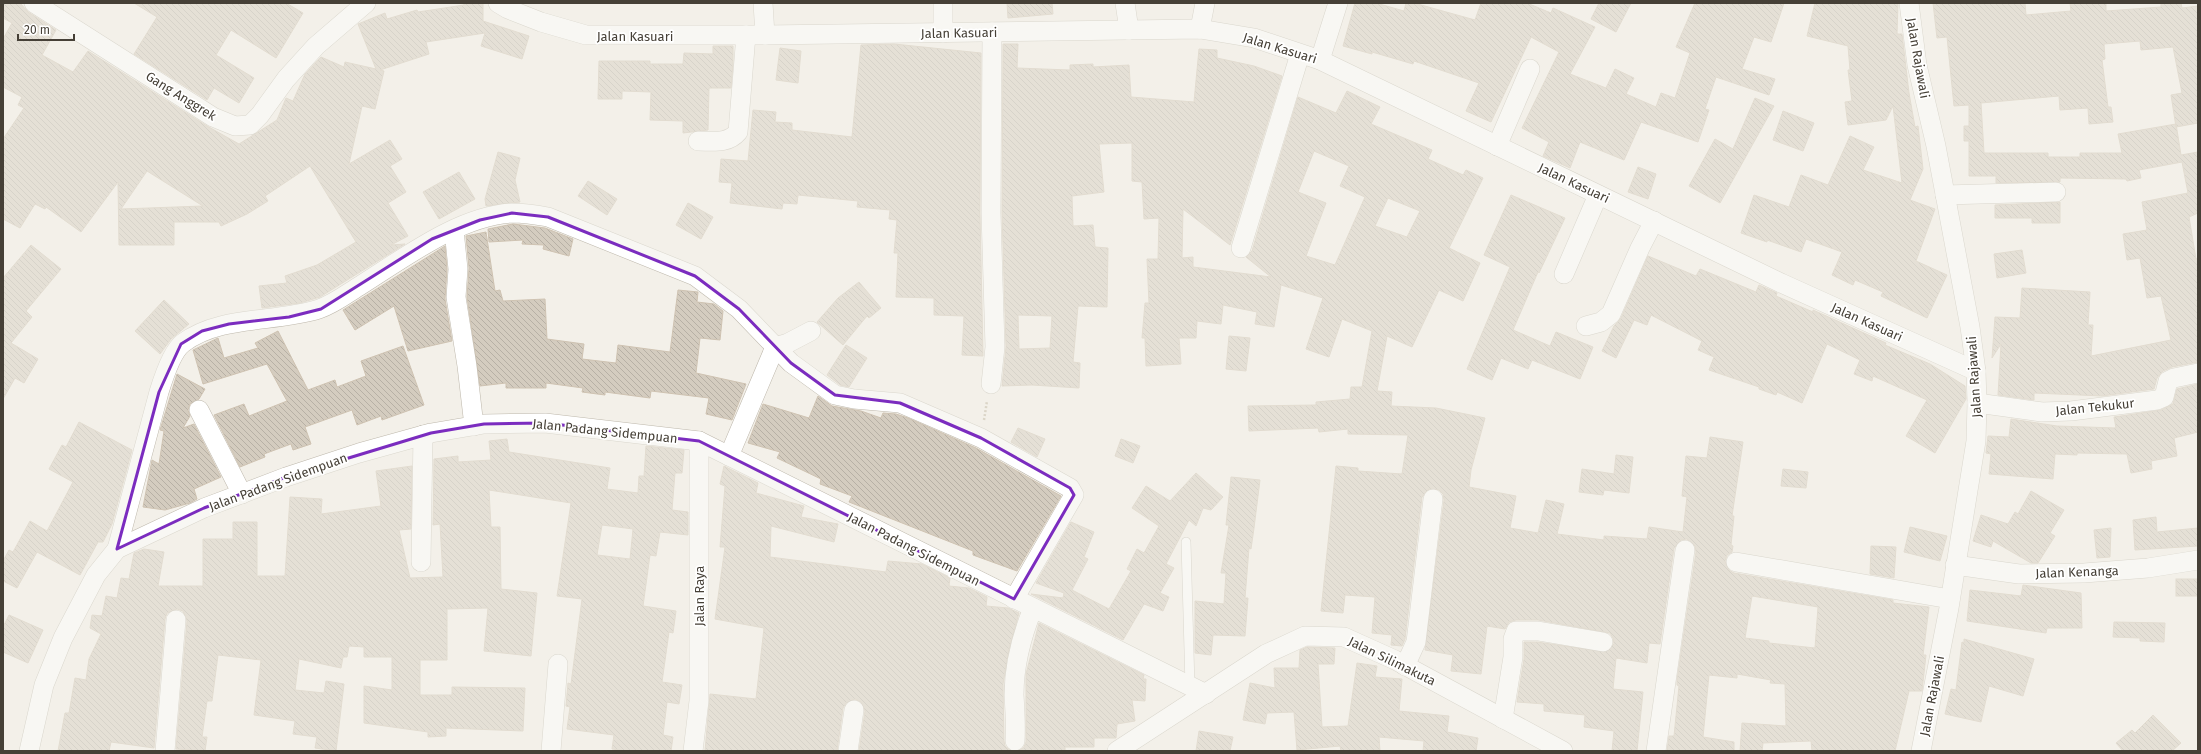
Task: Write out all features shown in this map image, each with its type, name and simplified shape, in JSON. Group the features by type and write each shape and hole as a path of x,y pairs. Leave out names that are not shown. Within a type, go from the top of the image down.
{"street":[{"name":"Gang Anggrek","path":"34,3 213,117 235,126 250,125 260,115 286,79 316,46 366,3"},
{"name":"Jalan Kasuari","path":"498,3 508,9 541,22 586,35 765,35 1200,29 1254,38 1320,60 1781,282 1976,371"},
{"path":"763,3 765,35"},
{"path":"943,3 943,33"},
{"path":"1125,3 1129,30"},
{"path":"1200,29 1205,3"},
{"path":"1320,60 1338,3"},
{"name":"Jalan Rajawali","path":"1909,3 1917,65 1945,195 1970,326 1976,371 1977,403 1976,441 1950,599 1923,748"},
{"path":"989,390 995,347 991,206 992,32"},
{"path":"698,141 721,141 733,138 738,132 746,35"},
{"path":"1241,248 1300,54"},
{"path":"1497,146 1530,70"},
{"path":"1945,195 2056,192"},
{"path":"1564,274 1598,195"},
{"path":"117,549 159,392 164,376 181,344 202,331 229,324 289,317 321,309 432,239 480,220 512,213 548,217 695,276 739,309 791,363 835,395 854,399 900,403 981,438 1070,488 1074,495 1014,599"},
{"path":"1586,326 1601,322 1611,314 1654,221"},
{"path":"454,230 458,269 456,297 467,366 474,426"},
{"path":"728,456 775,347 788,343 811,331"},
{"name":"Jalan Tekukur","path":"1977,403 2042,412 2071,412 2157,400 2164,398 2168,381 2198,372"},
{"path":"199,410 242,494"},
{"name":"Jalan Padang Sidempuan","path":"29,751 44,685 63,638 96,575 117,549 204,508 359,453 423,435 484,424 545,423 699,441 1198,690"},
{"path":"421,562 423,435"},
{"name":"Jalan Raya","path":"693,751 699,701 699,441"},
{"path":"1404,666 1416,642 1433,499"},
{"path":"1656,751 1685,550"},
{"name":"Jalan Kenanga","path":"1955,566 2019,574 2076,573 2148,568 2198,560"},
{"path":"1736,562 1950,599"},
{"path":"1015,741 1014,694 1020,650 1026,625 1033,608"},
{"path":"165,751 176,620"},
{"path":"1503,719 1513,657 1513,639 1516,631 1538,631 1603,642"},
{"name":"Jalan Silimakuta","path":"1118,751 1198,690 1266,654 1305,636 1344,637 1404,666 1563,751"},
{"path":"551,751 558,664"},
{"path":"848,751 854,710"}],"lane":[{"path":"1186,542 1198,690"}],"path":[{"path":"983,425 989,390"}],"highlighted area":[{"path":"512,213 548,217 695,276 739,309 791,363 835,395 900,403 932,416 981,438 1070,488 1074,495 1014,599 699,441 545,423 484,424 431,433 286,477 204,508 117,549 159,392 181,344 202,331 229,324 289,317 321,309 432,239 480,220"}],"building":[{"path":"3,3 20,3 28,12 56,30 42,55 73,72 88,51 207,126 239,144 277,120 286,98 293,101 305,74 321,57 344,67 345,62 376,69 358,24 385,13 387,19 417,10 418,12 464,5 464,3 483,3 483,21 529,36 522,59 481,46 485,33 426,42 429,54 380,70 384,71 375,109 362,106 349,164 390,140 402,159 390,166 406,192 388,203 408,236 391,245 405,244 320,297 300,303 262,308 259,286 287,283 285,276 317,265 356,242 310,166 265,196 268,201 247,214 221,226 219,222 174,222 174,245 119,245 118,182 81,232 46,207 45,209 35,204 20,228 3,219 3,139 24,108 18,105 22,97 3,87 3,39 12,23 3,18","holes":["147,171 203,206 121,209"]},
{"path":"134,3 286,3 303,13 276,58 231,30 216,55 254,78 239,103 214,88 207,100 134,54 157,17"},
{"path":"1007,3 1052,3 1053,14 1008,18"},
{"path":"1355,3 1376,3 1404,11 1406,3 1414,3 1475,20 1481,3 1527,3 1551,13 1553,8 1595,27 1570,74 1606,88 1615,69 1634,78 1626,94 1656,107 1661,93 1675,98 1690,53 1676,47 1695,3 1784,3 1771,42 1754,37 1742,69 1775,79 1769,95 1716,77 1705,109 1709,110 1698,142 1641,122 1624,160 1580,142 1570,168 1543,156 1549,142 1522,128 1559,52 1531,37 1491,122 1466,111 1479,83 1414,61 1413,64 1372,52 1372,54 1343,46"},
{"path":"1599,3 1631,3 1616,32 1591,19"},
{"path":"1815,3 1898,3 1897,34 1902,34 1909,93 1915,127 1918,126 1923,169 1910,200 1935,209 1916,261 1947,275 1927,318 1881,296 1883,292 1855,280 1853,285 1832,275 1842,252 1806,239 1801,252 1741,233 1754,195 1789,207 1801,175 1828,185 1850,136 1874,147 1863,170 1902,183 1893,106 1886,120 1848,125 1845,102 1852,101 1848,70 1850,70 1848,46 1807,36"},
{"path":"1933,3 2025,3 2026,15 2071,11 2070,3 2106,3 2106,11 2161,7 2161,3 2181,3 2182,8 2198,6 2198,123 2176,127 2181,155 2198,152 2198,213 2189,217 2196,259 2198,258 2198,362 2172,367 2163,371 2157,378 2154,389 2102,396 2034,393 2034,400 1998,395 2001,344 1992,358 1995,317 2020,318 2022,288 2090,292 2088,325 2093,325 2091,356 2171,340 2161,296 2147,298 2140,258 2127,260 2123,234 2147,230 2142,202 2188,193 2182,162 2139,170 2141,178 2127,181 2126,179 2060,178 2060,182 1996,183 1996,176 1969,176 1969,141 1964,141 1964,126 1969,126 1969,105 1954,106 1947,37 1937,38","holes":["2140,41 2141,50 2173,47 2182,93 2171,95 2176,124 2118,134 2122,153 2080,153 2080,157 2048,157 2048,153 1984,153 1981,103 2059,96 2060,110 2088,108 2089,124 2113,122 2111,107 2108,107 2102,60 2105,59 2104,44"]},
{"path":"894,44 981,53 980,213 983,356 962,355 964,316 934,315 934,298 896,297 898,253 894,253 897,220 889,219 890,210 857,207 858,201 798,195 797,204 783,203 782,209 730,203 732,183 719,182 721,159 748,161 753,110 776,112 775,122 792,123 792,130 852,137 861,45"},
{"path":"1003,44 1018,44 1017,68 1070,70 1070,65 1093,64 1093,67 1129,65 1131,97 1194,102 1199,49 1217,50 1217,58 1254,66 1282,76 1230,245 1183,209 1182,258 1193,257 1193,267 1271,277 1246,257 1252,251 1298,97 1336,113 1347,91 1380,107 1371,124 1432,150 1428,159 1463,175 1466,170 1483,178 1449,248 1480,263 1463,301 1439,290 1412,347 1387,336 1377,391 1392,392 1391,406 1436,408 1485,418 1471,470 1469,487 1516,496 1510,528 1538,533 1546,500 1564,504 1557,534 1604,540 1604,536 1647,539 1649,527 1683,532 1687,497 1682,496 1686,456 1707,458 1710,437 1743,442 1732,516 1734,516 1731,545 1733,546 1732,552 1727,555 1725,561 1729,570 1734,573 1893,600 1893,603 1929,607 1923,655 1926,655 1922,691 1909,691 1895,751 1812,751 1811,741 1763,743 1762,751 1740,751 1742,723 1786,726 1785,684 1770,683 1771,680 1737,674 1737,678 1709,675 1703,737 1734,742 1734,751 1667,751 1669,736 1674,736 1679,686 1677,685 1677,680 1696,552 1695,546 1687,539 1681,540 1674,548 1660,644 1649,643 1647,663 1616,658 1613,689 1643,692 1637,751 1612,751 1614,731 1584,727 1585,715 1544,711 1544,704 1517,702 1524,659 1524,642 1537,642 1606,652 1614,644 1610,633 1538,620 1516,620 1509,622 1505,629 1487,626 1481,674 1451,671 1453,655 1425,650 1444,500 1443,494 1439,490 1429,489 1422,497 1405,639 1402,646 1391,645 1392,635 1372,633 1375,597 1345,595 1343,613 1321,611 1336,466 1358,468 1358,471 1402,474 1408,435 1348,434 1348,429 1319,432 1318,428 1249,431 1248,406 1316,405 1316,402 1350,399 1351,387 1362,387 1372,331 1342,319 1329,357 1306,349 1323,298 1281,285 1274,327 1255,324 1257,312 1223,305 1221,324 1197,321 1196,338 1179,338 1181,364 1146,366 1145,338 1142,338 1145,303 1149,303 1147,259 1158,259 1159,218 1144,219 1142,182 1132,181 1132,143 1099,144 1104,192 1072,196 1073,226 1093,225 1095,247 1108,248 1107,307 1078,306 1073,362 1080,363 1079,388 1032,385 1002,386 1006,347 1002,213","holes":["1314,151 1349,166 1340,186 1365,197 1335,265 1306,256 1326,203 1298,192","1388,198 1420,211 1407,237 1375,226","1018,315 1052,316 1050,348 1019,349","1752,596 1818,607 1815,648 1769,643 1769,641 1745,638"]},
{"path":"713,46 733,46 733,64 731,88 709,88 708,130 683,133 683,121 650,120 651,92 622,91 622,99 598,99 599,61 650,61 650,64 683,64 684,53 713,54"},
{"path":"780,48 801,51 798,83 776,80"},
{"path":"1755,98 1774,106 1720,203 1689,186 1715,139 1733,149"},
{"path":"1783,111 1814,123 1803,151 1773,140"},
{"path":"498,152 520,158 515,180 520,202 486,206 485,199"},
{"path":"1638,167 1656,174 1648,199 1628,192"},
{"path":"459,172 475,199 439,219 423,192"},
{"path":"588,181 617,199 607,215 578,196"},
{"path":"1511,195 1565,218 1539,273 1538,272 1513,330 1550,346 1556,332 1593,347 1580,379 1532,360 1528,369 1501,358 1492,380 1467,369 1510,267 1484,255"},
{"path":"2060,202 2060,223 2032,223 2032,218 1995,218 1995,205"},
{"path":"688,203 713,217 701,239 676,225"},
{"path":"513,224 545,228 573,239 569,256 543,249 544,245 522,244 523,240 489,242 488,229"},
{"path":"486,232 495,291 500,290 503,301 545,299 547,339 584,344 582,359 616,363 618,345 670,352 678,290 698,292 697,302 714,304 723,311 720,340 700,338 696,373 746,384 732,420 706,414 709,398 651,391 650,398 605,392 605,395 582,392 583,388 546,383 546,388 506,388 506,383 480,386 467,297 469,268 466,236"},
{"path":"31,245 61,269 26,311 32,317 11,343 38,359 24,383 15,378 3,399 3,278"},
{"path":"445,246 447,269 445,299 452,341 408,351 394,306 355,330 343,310"},
{"path":"2022,250 2026,273 1997,278 1994,254"},
{"path":"1648,256 1696,276 1700,269 1756,292 1759,285 1777,293 1776,296 1813,312 1813,310 1886,343 1885,345 1930,364 1965,386 1966,399 1935,453 1906,436 1927,400 1873,376 1872,381 1854,374 1860,360 1827,344 1802,403 1777,392 1776,395 1759,389 1759,387 1709,370 1714,357 1698,350 1702,341 1651,315 1647,325 1634,320 1616,358 1602,351 1614,326 1621,318"},
{"path":"859,282 881,308 869,318 867,316 843,345 817,322 838,298"},
{"path":"164,300 189,324 171,339 160,354 135,331"},
{"path":"278,331 308,390 335,380 337,387 366,376 361,361 403,346 424,405 382,420 381,416 357,425 352,410 305,427 311,444 293,450 291,444 264,454 265,457 240,467 214,415 244,404 249,416 287,401 267,364 203,384 193,350 218,338 224,358 258,348 255,343"},
{"path":"1229,336 1250,338 1246,371 1226,369"},
{"path":"846,345 867,358 849,387 840,385 827,375"},
{"path":"177,374 205,389 199,399 190,404 188,410 190,416 183,428 194,424 221,477 194,489 197,499 190,503 165,510 143,507 152,460 159,464 164,431 160,430"},
{"path":"2198,384 2198,432 2174,438 2177,456 2151,461 2152,469 2131,473 2127,454 2077,453 2077,455 2055,454 2053,479 1989,474 1991,454 1986,453 1988,436 2009,437 2011,419 2057,426 2116,428 2114,417 2161,410 2173,404 2177,389"},
{"path":"818,396 832,406 861,411 881,418 883,413 896,414 908,418 976,448 1061,496 1017,571 973,555 973,551 849,502 852,496 820,484 821,479 777,458 780,452 748,443 763,404 809,418"},
{"path":"79,422 132,450 112,524 103,542 98,542 80,575 37,552 17,588 3,581 3,561 9,550 13,552 30,521 47,531 73,482 49,469 62,445 66,447"},
{"path":"1018,428 1045,439 1037,457 1011,442"},
{"path":"507,439 509,452 610,468 607,489 638,493 639,476 644,476 646,446 684,450 682,473 675,473 672,510 688,512 688,535 660,532 656,556 650,555 643,606 676,611 673,633 669,632 662,682 682,685 679,704 667,702 663,735 673,737 671,751 626,751 612,749 614,735 567,729 570,707 566,706 568,683 571,684 582,599 557,596 571,503 489,490 491,527 500,527 501,589 537,593 531,656 484,651 488,608 447,609 447,660 420,660 420,695 452,695 452,687 525,688 523,731 446,728 446,736 428,737 428,732 364,723 364,686 392,690 392,657 364,657 364,647 349,646 347,657 343,657 341,668 299,659 295,690 324,693 326,681 344,684 336,751 315,748 317,737 293,734 295,721 254,715 261,660 218,655 212,701 207,701 202,737 207,737 205,751 176,749 187,621 183,611 177,609 167,613 165,619 154,748 111,742 109,751 58,751 65,713 69,713 75,678 86,680 89,659 101,634 90,628 92,615 102,616 106,596 117,598 121,578 129,579 134,553 144,549 164,552 158,586 203,586 203,539 233,539 233,522 257,522 257,576 285,576 290,497 322,499 321,514 381,506 376,471 412,466 411,529 399,530 410,578 443,577 440,524 433,525 434,459 458,456 458,462 491,460 489,441","holes":["602,525 633,529 630,559 597,555"]},
{"path":"1121,439 1140,446 1133,463 1115,456"},
{"path":"1616,455 1633,457 1629,493 1604,490 1603,495 1579,492 1582,469 1614,474"},
{"path":"724,466 758,483 756,493 804,506 801,517 838,524 834,542 771,526 770,557 886,572 888,561 922,564 950,578 949,586 969,588 987,597 986,606 1008,608 1019,613 1009,649 1003,684 1004,741 1005,746 1011,751 859,751 865,711 861,702 855,699 846,703 843,708 837,751 705,751 710,694 756,699 764,628 715,619 725,547 720,547 725,486 720,484"},
{"path":"1783,469 1808,472 1806,488 1781,486"},
{"path":"1196,473 1223,497 1211,510 1203,508 1196,526 1189,520 1166,564 1174,568 1160,593 1169,597 1163,611 1144,604 1123,640 1031,594 1063,598 1064,593 1036,583 1071,522 1094,532 1084,557 1088,559 1072,590 1109,609 1131,571 1127,569 1137,549 1144,553 1159,526 1132,508 1146,486 1170,501"},
{"path":"1231,477 1260,480 1251,549 1249,548 1245,598 1248,598 1245,636 1213,635 1211,655 1195,653 1195,601 1224,604 1226,573 1221,573 1229,525 1226,525"},
{"path":"2031,491 2064,510 2050,533 2055,536 2038,563 2031,563 1993,541 1991,547 1973,541 1981,515 2008,524 2015,512 2018,514"},
{"path":"2156,517 2157,532 2198,528 2198,546 2135,550 2133,520"},
{"path":"1910,527 1947,536 1940,561 1904,552"},
{"path":"2111,528 2110,557 2097,558 2094,530"},
{"path":"1871,546 1896,547 1894,578 1870,574"},
{"path":"2176,579 2198,579 2198,596 2176,596"},
{"path":"2023,585 2081,593 2082,628 2047,628 2046,633 1967,621 1970,590 2021,596"},
{"path":"9,615 43,630 28,663 3,652 3,627"},
{"path":"2114,622 2165,623 2164,642 2140,641 2140,638 2113,637"},
{"path":"1039,623 1144,675 1143,679 1146,679 1145,701 1132,700 1135,721 1117,724 1116,738 1094,738 1094,747 1065,747 1065,751 1019,751 1024,747 1026,742 1026,674"},
{"path":"1964,639 2034,659 2023,696 1989,686 1981,722 1945,714 1951,689 1956,690 1962,642 1964,643"},
{"path":"1307,647 1335,648 1334,664 1318,664 1322,727 1348,726 1357,663 1377,666 1375,677 1402,679 1399,711 1449,716 1447,732 1478,738 1476,751 1423,751 1424,741 1379,737 1380,751 1341,751 1340,746 1297,750 1294,712 1267,713 1265,724 1243,720 1250,683 1275,688 1274,668 1299,668 1300,650"},
{"path":"2153,715 2181,743 2172,751 2123,751 2116,743 2132,730 2135,733"},
{"path":"1199,731 1233,737 1230,751 1196,751"}]}
